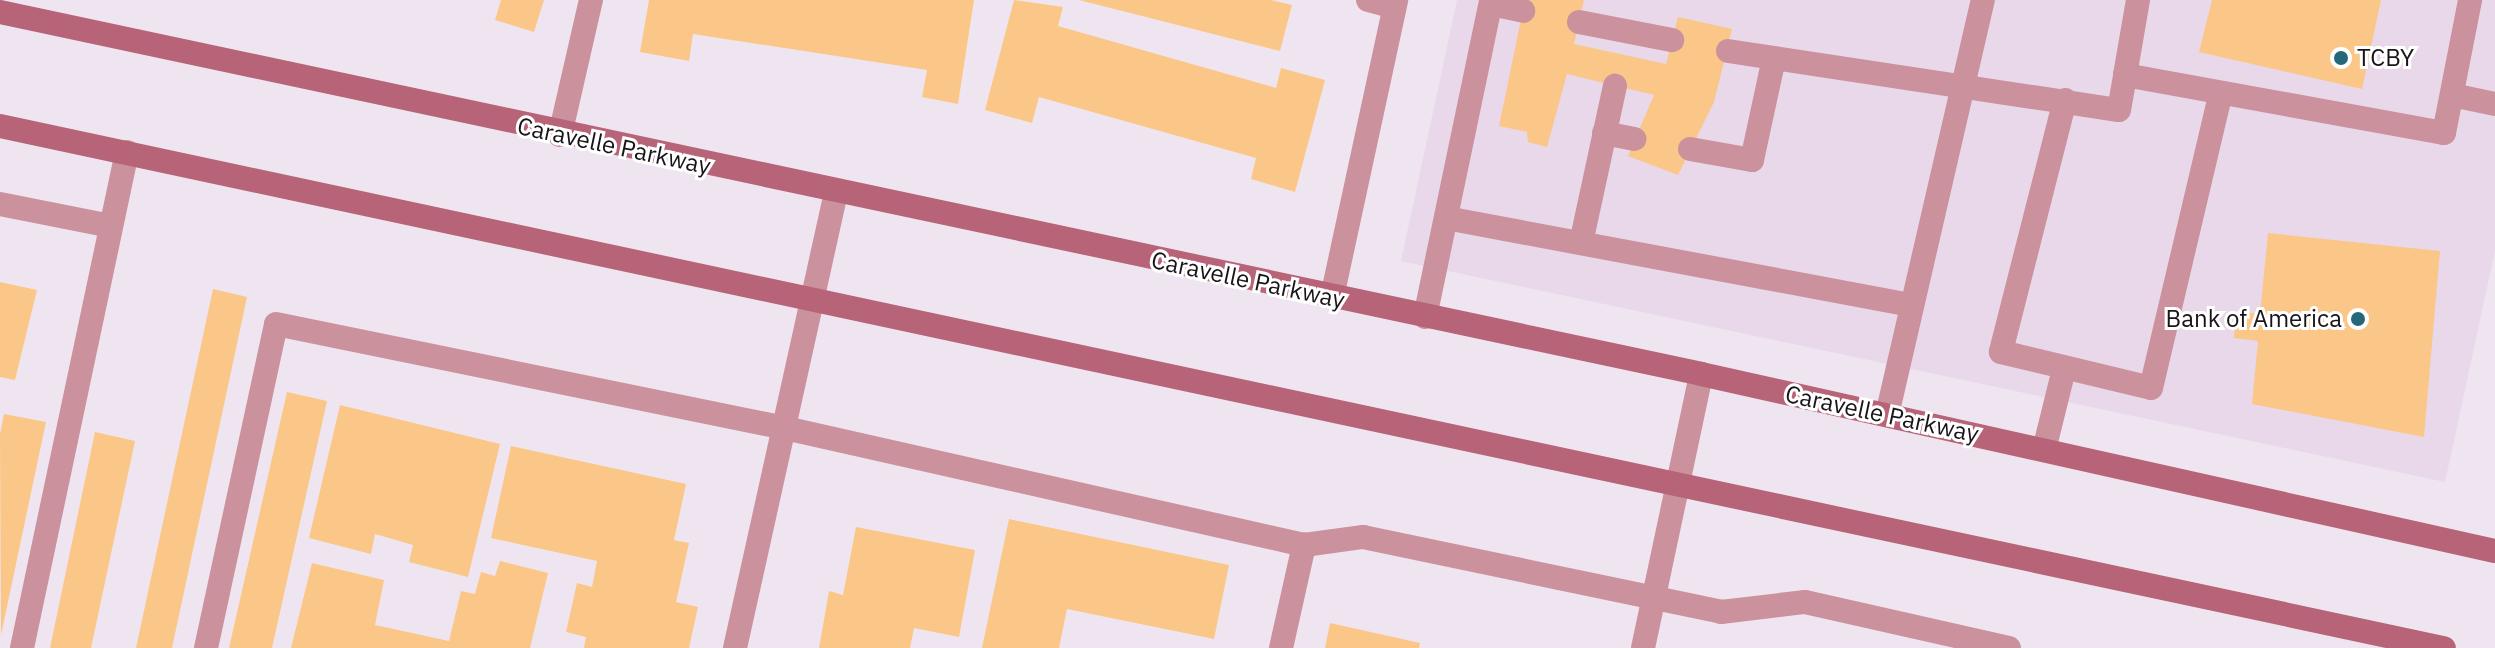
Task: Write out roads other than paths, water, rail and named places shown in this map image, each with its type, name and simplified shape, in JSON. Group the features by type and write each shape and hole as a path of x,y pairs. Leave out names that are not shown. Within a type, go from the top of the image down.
{"street":[{"name":"Caravelle Parkway","path":"0,12 836,194 1701,374 2495,551"},
{"path":"0,126 814,295 2444,648"}],"lane":[{"path":"560,135 591,0"},
{"path":"1332,297 1395,3 1368,0"},
{"path":"1887,415 1983,0"},
{"path":"1728,51 2119,110 2138,0"},
{"path":"2125,75 2444,133 2470,0"},
{"path":"1425,317 1491,2 1523,11"},
{"path":"1579,22 1624,42 1672,40"},
{"path":"1690,149 1752,160 1774,58"},
{"path":"1581,243 1615,86"},
{"path":"2065,100 2001,352 2151,388 2221,93"},
{"path":"2452,95 2495,104"},
{"path":"1604,133 1634,139"},
{"path":"22,648 127,152"},
{"path":"735,648 836,194"},
{"path":"0,204 111,226"},
{"path":"1446,218 1912,305"},
{"path":"206,648 276,324 785,428 1304,545 1363,537 1721,612 1805,602 2009,648"},
{"path":"2044,450 2064,369"},
{"path":"1643,648 1701,374"},
{"path":"1281,648 1304,545"}],"place":[{"name":"TCBY","path":"2341,58"},
{"name":"Bank of America","path":"2358,319"}]}
